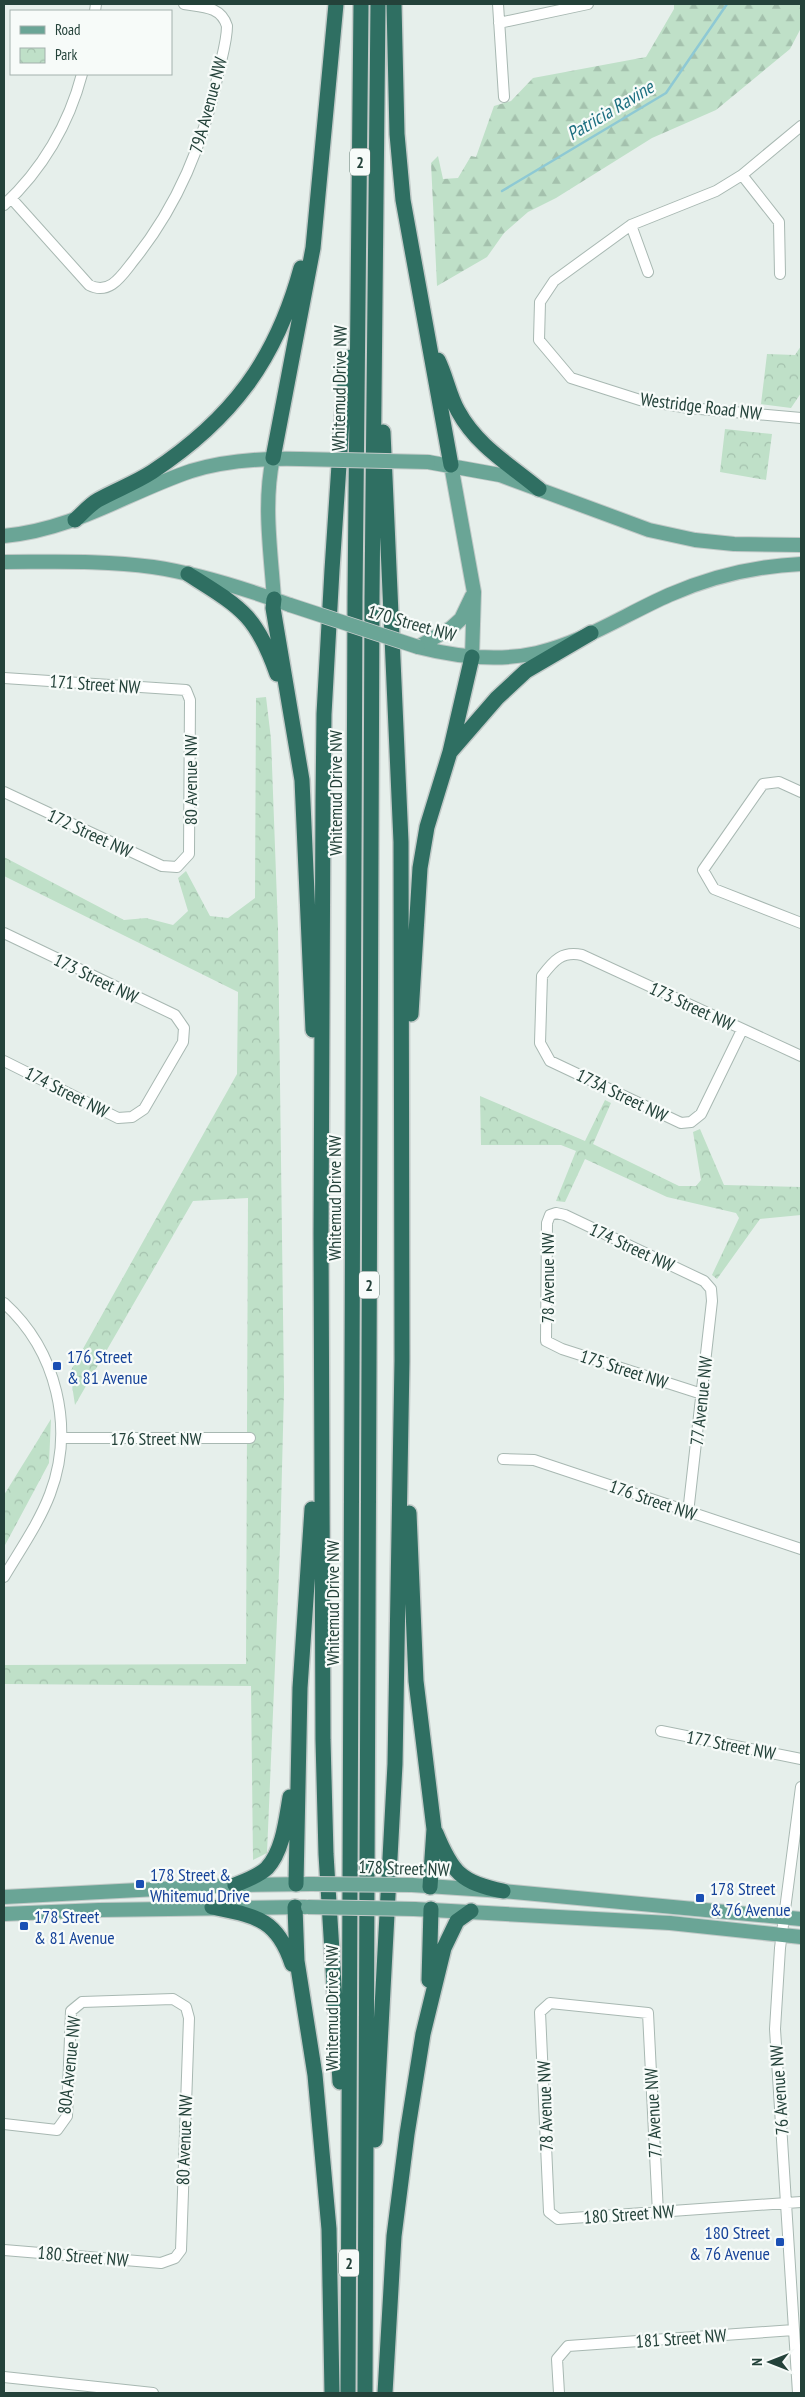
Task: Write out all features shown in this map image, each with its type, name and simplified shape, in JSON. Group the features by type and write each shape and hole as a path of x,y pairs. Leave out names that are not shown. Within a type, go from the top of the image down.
{"highway":[{"path":"273,458 311,257 322,171 336,4"},
{"name":"Whitemud Drive NW","path":"348,2393 355,618 361,4"},
{"name":"Whitemud Drive NW","path":"366,2393 374,354 378,4"},
{"path":"394,4 400,167 414,270 451,464"},
{"path":"75,520 96,501 144,477 186,448 236,402 256,373 279,333 296,284 322,171"},
{"path":"349,2132 341,2103 326,1854 322,1575 322,1084 325,705 344,390 358,319"},
{"path":"427,339 439,362 457,410 473,434 491,453 539,489"},
{"path":"366,2216 375,2145 395,1764 402,1361 401,842 383,423 374,354"},
{"path":"188,574 231,600 252,621 272,660 289,714"},
{"path":"274,599 272,608 302,780 312,1020 322,1084"},
{"path":"450,752 497,698 526,670 591,633"},
{"path":"402,1115 420,868 427,827 450,752 472,658"},
{"path":"296,1884 299,1742 322,1328"},
{"path":"402,1361 416,1681 434,1829 430,1887"},
{"path":"235,1885 266,1869 276,1853 283,1833 299,1742"},
{"path":"434,1829 446,1858 462,1876 478,1886 503,1891"},
{"path":"212,1907 244,1914 265,1922 287,1947 302,1994"},
{"path":"301,1907 297,1962 315,2074 329,2230 332,2393"},
{"path":"423,2034 429,1975 431,1909"},
{"path":"385,2393 394,2236 407,2134 423,2034 436,1973 444,1948 457,1921 471,1911"}],"main road":[{"path":"273,458 269,496 269,530 274,599"},
{"path":"4,536 75,520 190,472 220,464 273,458 451,464 500,474 641,527 686,538 734,544 801,545"},
{"path":"451,464 474,592 472,658"},
{"name":"170 Street NW","path":"4,562 117,564 153,567 188,574 290,604 418,647 444,654 472,658 509,657 537,653 591,633 670,594 710,580 751,569 801,564"},
{"path":"418,647 451,628 461,619 474,592"},
{"path":"296,1884 301,1907"},
{"name":"178 Street NW","path":"4,1897 235,1885 412,1886 503,1891 801,1919"},
{"path":"430,1887 431,1909"},
{"path":"4,1914 212,1907 431,1909 670,1924 801,1937"}],"street":[{"name":"79A Avenue NW","path":"8,201 86,282 100,288 106,288 116,282 153,235 182,187 210,109 227,33 225,19 218,11 184,4"},
{"path":"498,4 504,97"},
{"path":"499,23 588,4"},
{"path":"8,201 45,158 58,136 71,108 82,75"},
{"name":"Westridge Road NW","path":"801,126 742,175 716,191 631,225 554,281 540,302 539,340 571,378 640,400 689,408 801,418"},
{"path":"742,175 779,222 780,274"},
{"path":"631,225 648,272"},
{"name":"171 Street NW","path":"4,678 186,690"},
{"name":"80 Avenue NW","path":"177,867 189,854 190,700 186,690"},
{"path":"801,792 779,782 763,784 703,870 714,889 801,923"},
{"name":"172 Street NW","path":"4,792 162,866 177,867"},
{"name":"173 Street NW","path":"4,933 175,1015 184,1028 183,1042 144,1108 132,1118"},
{"name":"173 Street NW","path":"550,1061 540,1043 542,976 559,956 572,953 582,955 801,1056"},
{"name":"173A Street NW","path":"550,1061 676,1121 687,1123 696,1120 705,1107 742,1030"},
{"name":"174 Street NW","path":"4,1061 118,1118 132,1118"},
{"name":"174 Street NW","path":"550,1215 556,1213 565,1215 704,1281 711,1289"},
{"name":"78 Avenue NW","path":"546,1341 547,1223 550,1215"},
{"name":"77 Avenue NW","path":"688,1513 702,1394 711,1289"},
{"path":"4,1303 26,1327 50,1368 60,1405 62,1438 50,1494 4,1577"},
{"name":"175 Street NW","path":"546,1341 562,1349 702,1394"},
{"name":"176 Street NW","path":"62,1438 250,1438"},
{"name":"176 Street NW","path":"503,1458 534,1460 688,1513 801,1549"},
{"name":"177 Street NW","path":"661,1731 801,1760"},
{"name":"76 Avenue NW","path":"798,2393 775,2036 777,1983 782,1935 801,1787"},
{"name":"80A Avenue NW","path":"4,2124 57,2130 66,2116 71,2011 82,2002 173,1999 186,2006"},
{"name":"77 Avenue NW","path":"550,2003 648,2013 658,2212"},
{"name":"78 Avenue NW","path":"549,2212 540,2012 550,2003"},
{"name":"80 Avenue NW","path":"162,2263 175,2258 181,2250 189,2018 186,2006"},
{"name":"180 Street NW","path":"549,2212 558,2219 801,2202"},
{"name":"180 Street NW","path":"4,2250 162,2263"},
{"name":"181 Street NW","path":"559,2393 557,2359 568,2346 794,2330"},
{"path":"4,2377 153,2393"}],"green space":[{"path":"674,4 801,4 801,28 790,49 716,110 652,138 556,198 528,212 504,233 487,257 437,286 431,163 438,156 443,179 458,178 471,156 476,157 494,106 511,101 533,78 646,57 674,9"},
{"path":"801,346 801,393 791,408 761,404 767,354 795,355"},
{"path":"725,429 772,434 766,480 720,472"},
{"path":"266,697 271,739 278,928 284,1390 280,1548 267,1853 253,1860 251,1686 4,1684 4,1665 246,1664 248,1198 193,1201 75,1405 70,1372 237,1074 238,992 4,876 4,857 124,920 146,918 173,925 188,911 178,878 186,871 210,916 228,918 255,898 256,698"},
{"path":"480,1096 585,1141 605,1100 611,1103 593,1144 679,1186 696,1186 701,1180 693,1132 700,1129 724,1185 801,1187 801,1215 760,1219 717,1279 712,1275 739,1218 736,1213 667,1197 585,1159 565,1202 556,1201 576,1151 561,1145 481,1145"},
{"path":"51,1419 49,1463 4,1547 4,1495"}],"waterway":[{"name":"Patricia Ravine","path":"502,191 666,93 727,4"}],"place":[{"name":"176 Street & 81 Avenue","path":"57,1366"},
{"name":"178 Street & Whitemud Drive","path":"140,1884"},
{"name":"178 Street & 76 Avenue","path":"700,1898"},
{"name":"178 Street & 81 Avenue","path":"24,1926"},
{"name":"180 Street & 76 Avenue","path":"780,2242"}]}
